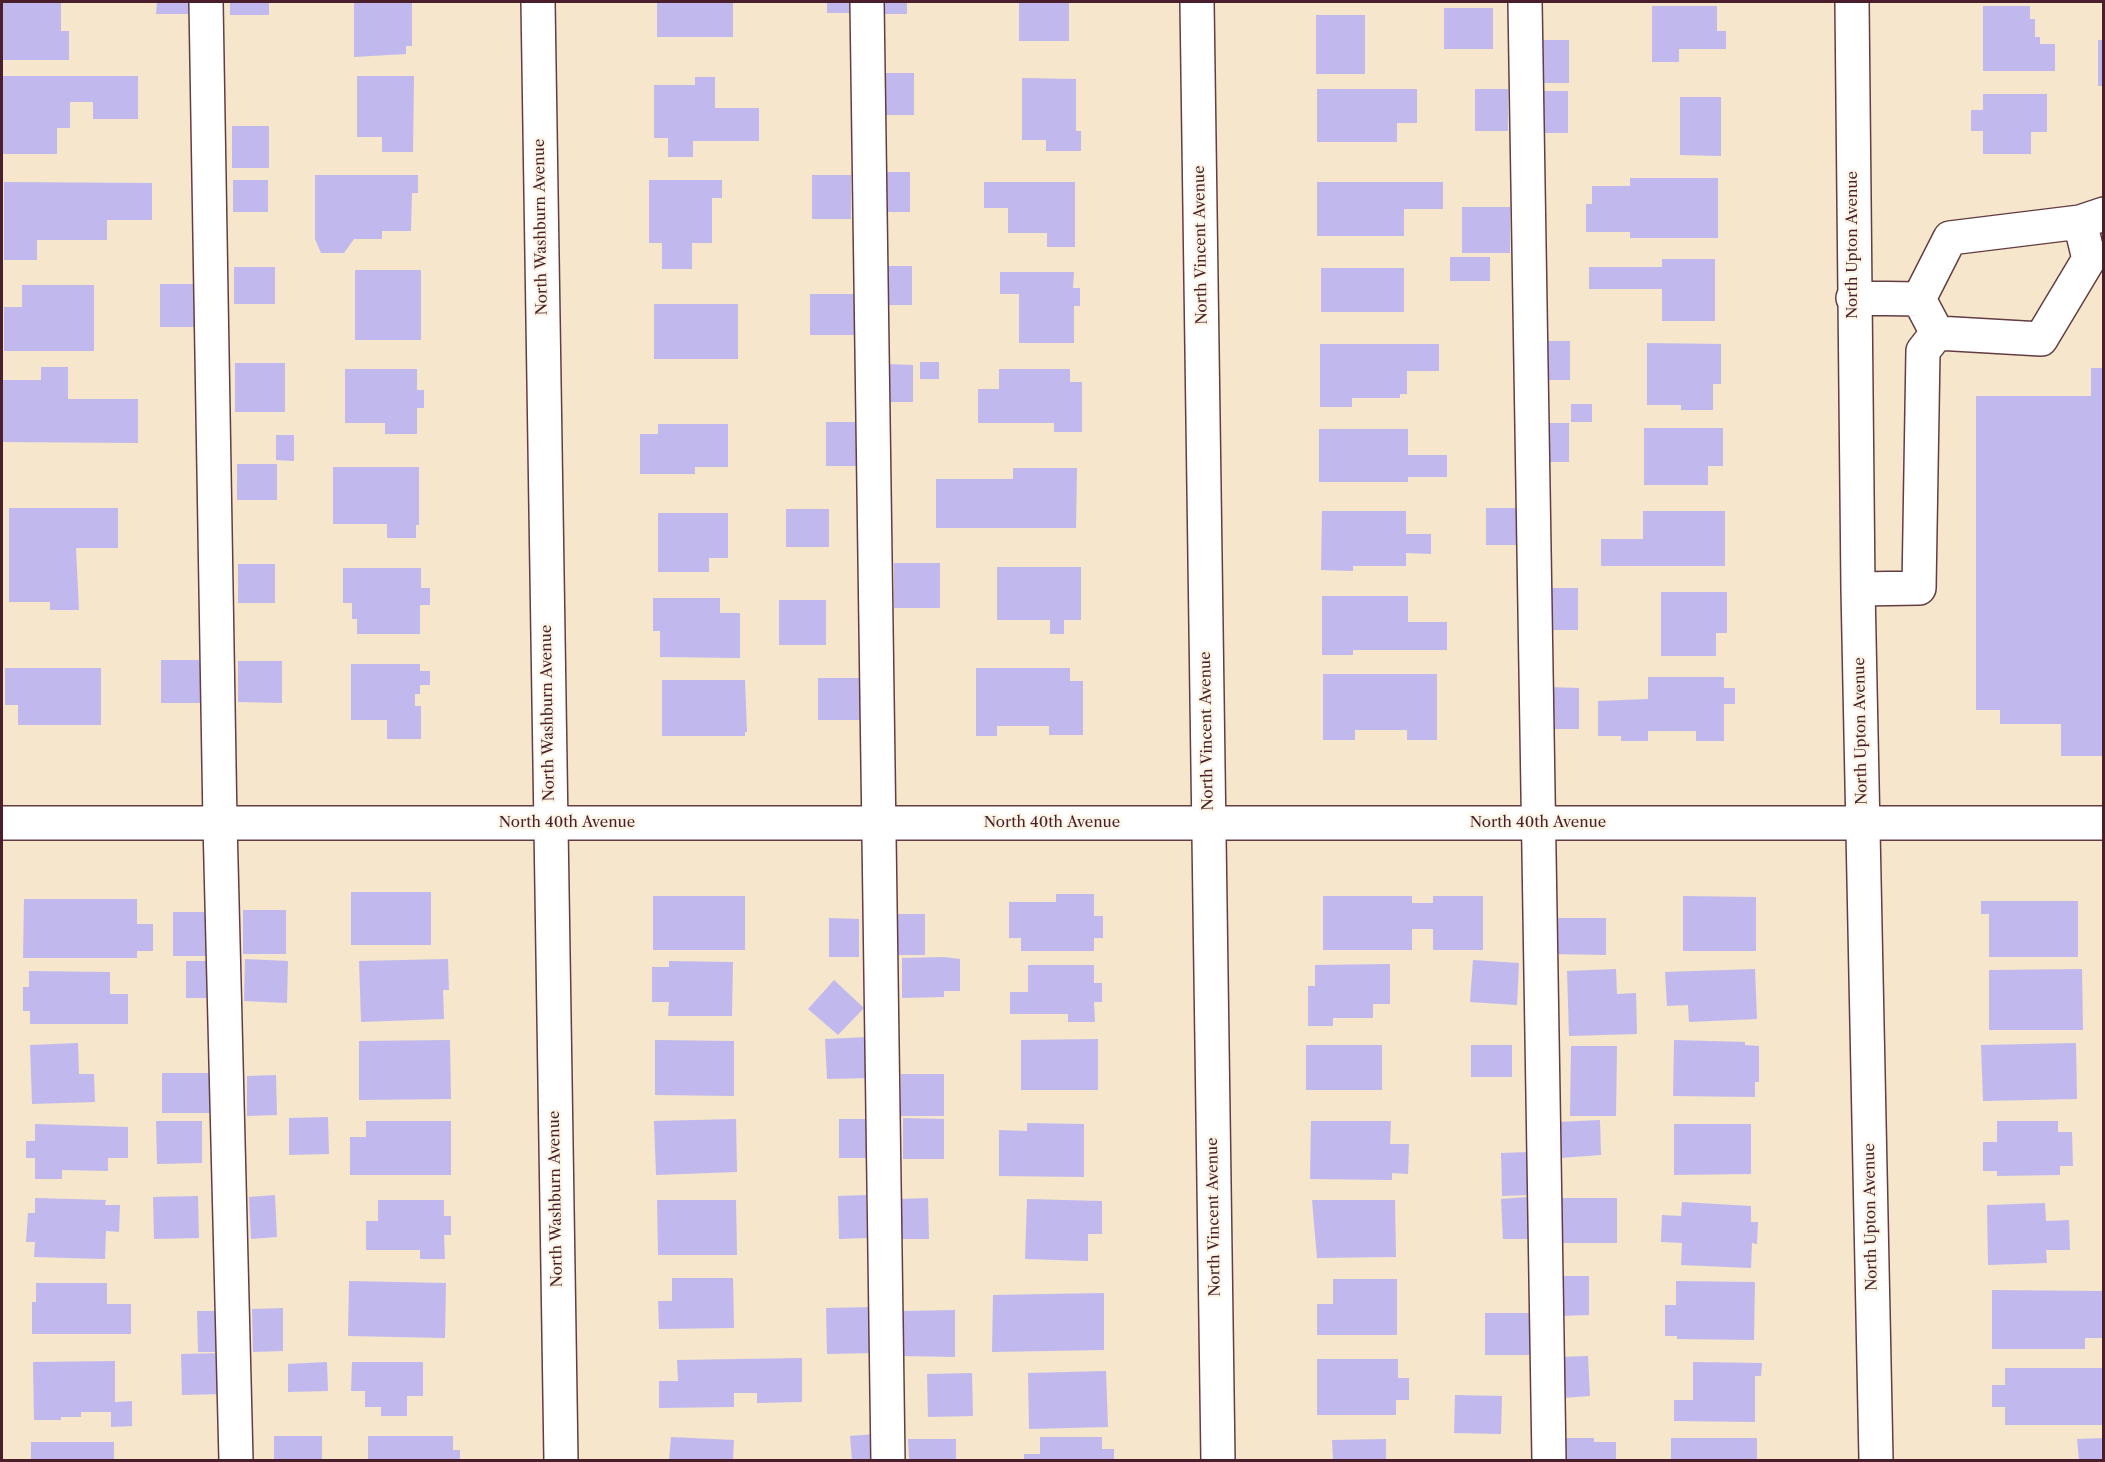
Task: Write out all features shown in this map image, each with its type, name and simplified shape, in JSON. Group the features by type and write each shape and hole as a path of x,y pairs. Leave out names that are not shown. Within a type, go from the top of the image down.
{"street":[{"path":"206,2 220,822 236,1461"},
{"name":"North Washburn Avenue","path":"538,2 549,822 561,1461"},
{"path":"867,2 888,1461"},
{"name":"North Vincent Avenue","path":"1197,2 1218,1461"},
{"path":"1526,2 1549,1461"},
{"name":"North Upton Avenue","path":"1852,2 1853,298 1876,1461"},
{"path":"1919,299 1950,238 2092,218 2089,259 2041,339 1937,333"},
{"path":"1853,298 1919,299"},
{"path":"1919,299 1937,333"},
{"path":"1858,590 1919,588 1923,351 1937,333"},
{"name":"North 40th Avenue","path":"2,822 2103,823"}],"building":[{"path":"2,2 61,2 61,31 69,31 69,60 3,60"},
{"path":"157,2 196,2 196,14 156,14"},
{"path":"230,2 269,2 269,15 230,15"},
{"path":"354,2 412,2 412,46 406,46 406,54 354,57"},
{"path":"657,2 733,2 733,37 657,37"},
{"path":"827,2 850,2 850,13 827,13"},
{"path":"882,2 907,2 907,14 882,14"},
{"path":"1019,2 1069,2 1069,41 1019,41"},
{"path":"1652,6 1717,6 1717,31 1726,31 1726,49 1679,49 1679,62 1652,62"},
{"path":"1983,6 2030,6 2030,19 2035,19 2035,37 2040,37 2040,44 2055,44 2055,71 1983,71"},
{"path":"1444,8 1493,8 1493,49 1444,49"},
{"path":"1316,15 1365,15 1365,74 1316,74"},
{"path":"1540,40 1569,40 1569,83 1540,83"},
{"path":"2098,40 2104,40 2104,86 2098,86"},
{"path":"884,73 914,73 914,115 884,115"},
{"path":"3,76 138,76 138,119 93,119 93,102 70,102 70,128 57,128 57,154 3,154"},
{"path":"357,76 414,76 413,152 382,152 382,137 357,137"},
{"path":"695,77 715,77 715,108 759,108 759,141 693,141 693,157 668,157 668,138 654,138 654,85 695,85"},
{"path":"1022,78 1076,79 1076,131 1081,131 1081,151 1046,151 1046,140 1022,140"},
{"path":"1317,89 1417,89 1417,123 1397,123 1397,142 1317,142"},
{"path":"1475,89 1508,89 1508,131 1475,131"},
{"path":"1541,91 1568,91 1568,133 1541,133"},
{"path":"1983,94 2047,94 2047,132 2031,132 2031,154 1983,154 1983,131 1971,131 1971,110 1983,110"},
{"path":"1680,97 1721,97 1721,156 1680,155"},
{"path":"232,126 269,126 269,168 232,168"},
{"path":"884,172 910,172 910,212 884,212"},
{"path":"315,175 418,175 418,193 412,193 411,231 382,231 382,239 354,239 344,253 321,253 315,239"},
{"path":"812,175 851,175 851,219 812,219"},
{"path":"1630,178 1718,178 1718,238 1630,238 1630,232 1586,232 1586,204 1592,204 1592,186 1630,186"},
{"path":"233,180 268,180 268,212 233,212"},
{"path":"649,180 722,180 722,198 712,198 712,243 692,243 692,269 662,269 662,243 649,243"},
{"path":"4,182 152,183 152,220 107,220 107,240 37,240 37,260 4,260"},
{"path":"984,182 1075,182 1075,247 1047,247 1047,233 1008,233 1008,208 984,208"},
{"path":"1317,182 1443,182 1443,209 1404,209 1404,236 1317,236"},
{"path":"1462,207 1510,207 1510,253 1462,253"},
{"path":"1450,257 1490,257 1490,281 1450,281"},
{"path":"1662,259 1715,259 1715,321 1662,321 1662,289 1589,289 1589,267 1662,267"},
{"path":"885,266 912,266 912,305 885,305"},
{"path":"234,267 275,267 275,304 234,304"},
{"path":"1321,268 1404,268 1404,312 1321,312"},
{"path":"355,270 421,270 421,340 355,340"},
{"path":"1000,272 1074,272 1073,288 1080,288 1080,306 1074,306 1074,343 1019,343 1019,294 1000,294"},
{"path":"160,284 204,284 204,327 160,327"},
{"path":"22,285 94,285 94,351 4,351 4,307 22,307"},
{"path":"810,294 855,294 855,335 810,335"},
{"path":"654,304 738,304 738,359 654,359"},
{"path":"1542,341 1570,341 1570,380 1542,380"},
{"path":"1647,343 1721,344 1721,384 1713,384 1713,410 1681,410 1681,405 1647,405"},
{"path":"1320,344 1439,344 1439,371 1407,371 1407,394 1400,394 1400,398 1352,398 1352,407 1320,407"},
{"path":"920,362 939,362 939,379 920,379"},
{"path":"235,363 285,363 285,412 235,412"},
{"path":"887,364 913,365 913,402 887,402"},
{"path":"41,367 68,367 68,399 138,399 138,443 2,442 2,380 41,380"},
{"path":"2091,368 2104,368 2104,756 2061,756 2061,724 2000,724 2000,710 1976,710 1976,396 2091,396"},
{"path":"345,369 417,369 417,390 424,390 424,408 417,408 417,434 385,434 385,423 345,423"},
{"path":"999,369 1070,369 1070,382 1082,382 1082,432 1054,432 1054,423 978,423 978,389 999,389"},
{"path":"1571,404 1592,404 1592,422 1571,422"},
{"path":"826,422 857,422 857,466 826,466"},
{"path":"1544,423 1569,423 1569,462 1544,462"},
{"path":"658,424 728,424 728,467 695,467 695,474 640,474 640,434 658,434"},
{"path":"1644,428 1723,428 1723,466 1708,466 1708,485 1644,485"},
{"path":"1319,429 1408,429 1408,455 1447,455 1447,477 1408,477 1408,482 1319,482"},
{"path":"276,435 294,435 294,461 276,460"},
{"path":"237,464 277,464 277,500 237,500"},
{"path":"333,467 419,467 419,525 416,525 416,538 387,538 387,524 333,524"},
{"path":"1013,468 1077,468 1076,528 936,528 936,479 1013,479"},
{"path":"9,508 118,508 118,548 76,548 79,610 50,610 50,602 9,602"},
{"path":"1486,508 1516,508 1516,545 1486,545"},
{"path":"786,509 829,509 829,547 786,547"},
{"path":"1322,511 1406,511 1406,534 1431,534 1431,554 1406,553 1406,566 1353,566 1353,571 1321,570"},
{"path":"1643,511 1725,511 1725,566 1601,566 1601,539 1643,539"},
{"path":"658,513 728,513 728,558 709,558 709,572 658,572"},
{"path":"894,563 940,563 940,608 894,608"},
{"path":"238,564 275,564 275,603 238,603"},
{"path":"997,567 1081,567 1081,620 1064,620 1064,634 1050,634 1050,620 997,620"},
{"path":"343,568 421,568 421,588 430,588 430,605 420,605 420,634 357,634 357,619 352,619 352,603 343,603"},
{"path":"1546,588 1578,588 1578,630 1546,630"},
{"path":"1661,592 1727,592 1727,633 1716,633 1716,656 1661,656"},
{"path":"1322,596 1408,596 1408,622 1447,622 1447,650 1353,650 1353,655 1322,655"},
{"path":"653,598 720,598 720,613 740,613 740,658 660,657 660,631 653,631"},
{"path":"779,600 826,600 826,645 779,645"},
{"path":"161,660 206,660 206,703 161,703"},
{"path":"238,661 282,661 282,703 238,702"},
{"path":"351,664 420,664 420,671 430,671 430,685 420,685 420,694 415,694 415,706 421,706 421,739 387,739 387,720 351,720"},
{"path":"5,668 101,668 101,725 18,725 18,705 5,705"},
{"path":"976,668 1070,668 1070,681 1083,681 1083,735 1049,735 1049,726 997,726 997,736 976,736"},
{"path":"1323,674 1437,674 1437,740 1407,740 1407,730 1355,730 1355,740 1323,740"},
{"path":"1648,677 1724,677 1724,688 1735,688 1735,704 1724,704 1724,741 1696,741 1696,731 1648,731 1648,741 1621,741 1621,736 1598,736 1598,701 1648,699"},
{"path":"818,678 861,678 861,720 818,720"},
{"path":"662,680 745,680 747,732 745,736 662,736"},
{"path":"1548,687 1579,688 1579,729 1548,729"},
{"path":"351,892 431,892 431,945 351,945"},
{"path":"1056,894 1094,894 1094,916 1103,916 1103,938 1094,938 1094,951 1021,951 1021,938 1009,938 1009,902 1056,902"},
{"path":"653,896 745,896 745,950 653,950"},
{"path":"1323,896 1412,896 1412,903 1433,903 1433,896 1483,896 1483,950 1433,950 1433,929 1412,929 1412,950 1323,950"},
{"path":"1683,896 1756,897 1756,951 1683,951"},
{"path":"24,899 137,899 137,924 153,924 153,951 137,951 137,958 23,958"},
{"path":"1981,901 2078,901 2078,957 1989,957 1989,914 1981,914"},
{"path":"243,910 286,910 286,954 243,954"},
{"path":"173,912 215,912 215,956 173,956"},
{"path":"898,914 925,914 925,955 898,955"},
{"path":"829,918 859,919 859,957 829,957"},
{"path":"1552,918 1606,918 1606,955 1552,954"},
{"path":"902,958 960,959 960,991 944,991 944,997 902,998"},
{"path":"245,959 288,961 287,1003 244,1001"},
{"path":"448,959 449,990 443,990 444,1019 361,1022 359,961"},
{"path":"1473,960 1519,963 1517,1005 1470,1002"},
{"path":"186,961 213,961 213,998 186,998"},
{"path":"669,961 733,962 732,1016 668,1016 669,1002 652,1002 652,967 669,967"},
{"path":"1390,964 1390,1004 1373,1004 1373,1018 1333,1018 1333,1026 1308,1026 1308,986 1315,986 1315,965"},
{"path":"1028,965 1094,965 1094,983 1102,983 1102,1002 1094,1002 1095,1022 1068,1022 1068,1014 1010,1014 1010,992 1028,992"},
{"path":"1616,969 1617,994 1636,993 1637,1034 1569,1036 1567,971"},
{"path":"1755,969 1757,1019 1689,1022 1688,1005 1667,1006 1665,972"},
{"path":"2082,969 2083,1030 1989,1030 1989,970"},
{"path":"29,971 110,972 110,994 128,994 128,1024 30,1024 30,1011 23,1011 23,987 29,987"},
{"path":"834,980 864,1008 838,1035 808,1009"},
{"path":"869,1037 871,1078 827,1079 825,1039"},
{"path":"1098,1039 1098,1090 1021,1090 1021,1040"},
{"path":"450,1040 451,1099 359,1100 359,1041"},
{"path":"655,1040 734,1041 734,1096 655,1095"},
{"path":"1674,1040 1745,1042 1745,1045 1759,1046 1759,1082 1755,1082 1755,1097 1673,1096"},
{"path":"78,1043 79,1074 94,1074 95,1102 32,1104 30,1045"},
{"path":"2076,1043 2077,1099 1983,1101 1981,1045"},
{"path":"1306,1045 1382,1045 1382,1090 1306,1090"},
{"path":"1471,1045 1512,1045 1512,1077 1471,1077"},
{"path":"1571,1046 1617,1046 1616,1116 1570,1116"},
{"path":"162,1073 212,1073 212,1113 162,1113"},
{"path":"901,1074 944,1074 944,1116 901,1116"},
{"path":"276,1075 277,1115 247,1116 247,1076"},
{"path":"328,1117 329,1154 289,1155 289,1118"},
{"path":"903,1118 944,1119 944,1159 903,1159"},
{"path":"736,1119 737,1172 656,1175 654,1121"},
{"path":"839,1119 872,1119 872,1158 839,1158"},
{"path":"1600,1120 1601,1155 1560,1158 1558,1122"},
{"path":"156,1121 202,1121 202,1163 157,1164"},
{"path":"366,1121 451,1121 451,1175 350,1175 350,1137 366,1137"},
{"path":"1311,1121 1391,1121 1390,1144 1409,1144 1408,1174 1392,1173 1392,1180 1310,1179"},
{"path":"1997,1121 2058,1121 2058,1132 2072,1132 2073,1166 2060,1166 2060,1175 1997,1176 1997,1171 1983,1171 1983,1142 1997,1142"},
{"path":"1027,1123 1084,1124 1084,1177 999,1176 999,1130 1027,1131"},
{"path":"35,1124 128,1127 128,1158 108,1158 108,1171 62,1170 62,1179 35,1179 35,1158 26,1158 26,1141 35,1141"},
{"path":"1674,1124 1751,1124 1751,1174 1674,1175"},
{"path":"1528,1152 1529,1195 1502,1196 1501,1153"},
{"path":"275,1195 277,1237 251,1239 249,1197"},
{"path":"866,1195 867,1238 839,1239 838,1196"},
{"path":"198,1196 199,1238 154,1239 153,1197"},
{"path":"1527,1197 1529,1239 1503,1239 1501,1199"},
{"path":"35,1198 106,1200 105,1205 120,1205 119,1232 106,1231 105,1259 34,1257 35,1242 26,1242 28,1213 35,1213"},
{"path":"928,1198 929,1239 900,1239 899,1199"},
{"path":"1562,1198 1617,1198 1617,1243 1562,1243"},
{"path":"1027,1199 1102,1201 1102,1234 1088,1234 1088,1261 1025,1259"},
{"path":"378,1200 444,1200 444,1216 451,1216 451,1235 444,1235 445,1259 420,1259 420,1250 366,1250 366,1221 378,1221"},
{"path":"657,1200 736,1200 737,1255 658,1255"},
{"path":"1312,1200 1395,1200 1396,1257 1317,1258"},
{"path":"1682,1202 1751,1206 1751,1222 1758,1222 1757,1244 1752,1243 1751,1268 1681,1265 1682,1243 1661,1242 1662,1215 1681,1216"},
{"path":"2045,1203 2046,1221 2069,1220 2070,1250 2046,1250 2047,1263 1988,1265 1987,1205"},
{"path":"1561,1276 1589,1276 1589,1315 1561,1316"},
{"path":"672,1278 733,1278 734,1328 659,1329 658,1301 672,1301"},
{"path":"1333,1279 1397,1279 1397,1335 1317,1335 1317,1304 1333,1304"},
{"path":"349,1281 446,1283 445,1338 348,1336"},
{"path":"1676,1281 1755,1282 1754,1340 1677,1339 1677,1336 1665,1336 1665,1305 1676,1305"},
{"path":"36,1283 107,1283 107,1304 131,1304 131,1334 32,1334 32,1302 36,1302"},
{"path":"1992,1290 2104,1291 2104,1338 2085,1338 2085,1349 1992,1349"},
{"path":"1104,1293 1104,1350 992,1352 993,1295"},
{"path":"874,1307 875,1353 827,1354 826,1308"},
{"path":"283,1308 283,1351 253,1352 252,1309"},
{"path":"955,1310 955,1357 902,1356 902,1311"},
{"path":"197,1311 224,1311 224,1352 198,1352"},
{"path":"1485,1313 1531,1313 1531,1355 1485,1355"},
{"path":"224,1353 224,1394 182,1395 181,1354"},
{"path":"1588,1356 1590,1396 1562,1398 1560,1357"},
{"path":"802,1358 802,1402 757,1403 757,1393 734,1393 734,1407 659,1408 659,1381 678,1381 677,1360"},
{"path":"1317,1359 1398,1359 1398,1378 1409,1378 1409,1400 1396,1400 1396,1415 1317,1415"},
{"path":"115,1361 115,1402 132,1401 132,1426 111,1427 111,1412 81,1412 81,1417 34,1420 33,1362"},
{"path":"327,1362 328,1391 288,1392 288,1364"},
{"path":"352,1362 423,1362 423,1396 407,1396 407,1416 381,1416 381,1407 365,1407 365,1391 351,1391"},
{"path":"1693,1362 1762,1363 1761,1376 1755,1376 1755,1422 1674,1421 1674,1400 1693,1400"},
{"path":"2005,1368 2103,1368 2103,1425 2005,1425 2005,1407 1992,1407 1992,1385 2005,1385"},
{"path":"1106,1371 1108,1427 1029,1429 1028,1373"},
{"path":"972,1373 973,1416 928,1417 927,1374"},
{"path":"1455,1395 1502,1396 1501,1434 1454,1433"},
{"path":"875,1434 877,1460 852,1460 850,1436"},
{"path":"274,1436 322,1436 322,1460 274,1460"},
{"path":"368,1436 453,1436 453,1450 460,1450 460,1460 368,1460"},
{"path":"671,1437 734,1440 733,1460 669,1460"},
{"path":"1040,1437 1102,1437 1102,1449 1114,1449 1114,1460 1024,1460 1024,1454 1040,1454"},
{"path":"1562,1438 1594,1438 1594,1442 1616,1442 1616,1460 1562,1460"},
{"path":"1671,1438 1757,1438 1757,1460 1671,1460"},
{"path":"2104,1438 2104,1460 2079,1460 2077,1439"},
{"path":"908,1439 956,1439 956,1460 909,1460"},
{"path":"1386,1439 1386,1460 1333,1460 1332,1440"},
{"path":"31,1442 114,1442 114,1460 31,1460"}]}
